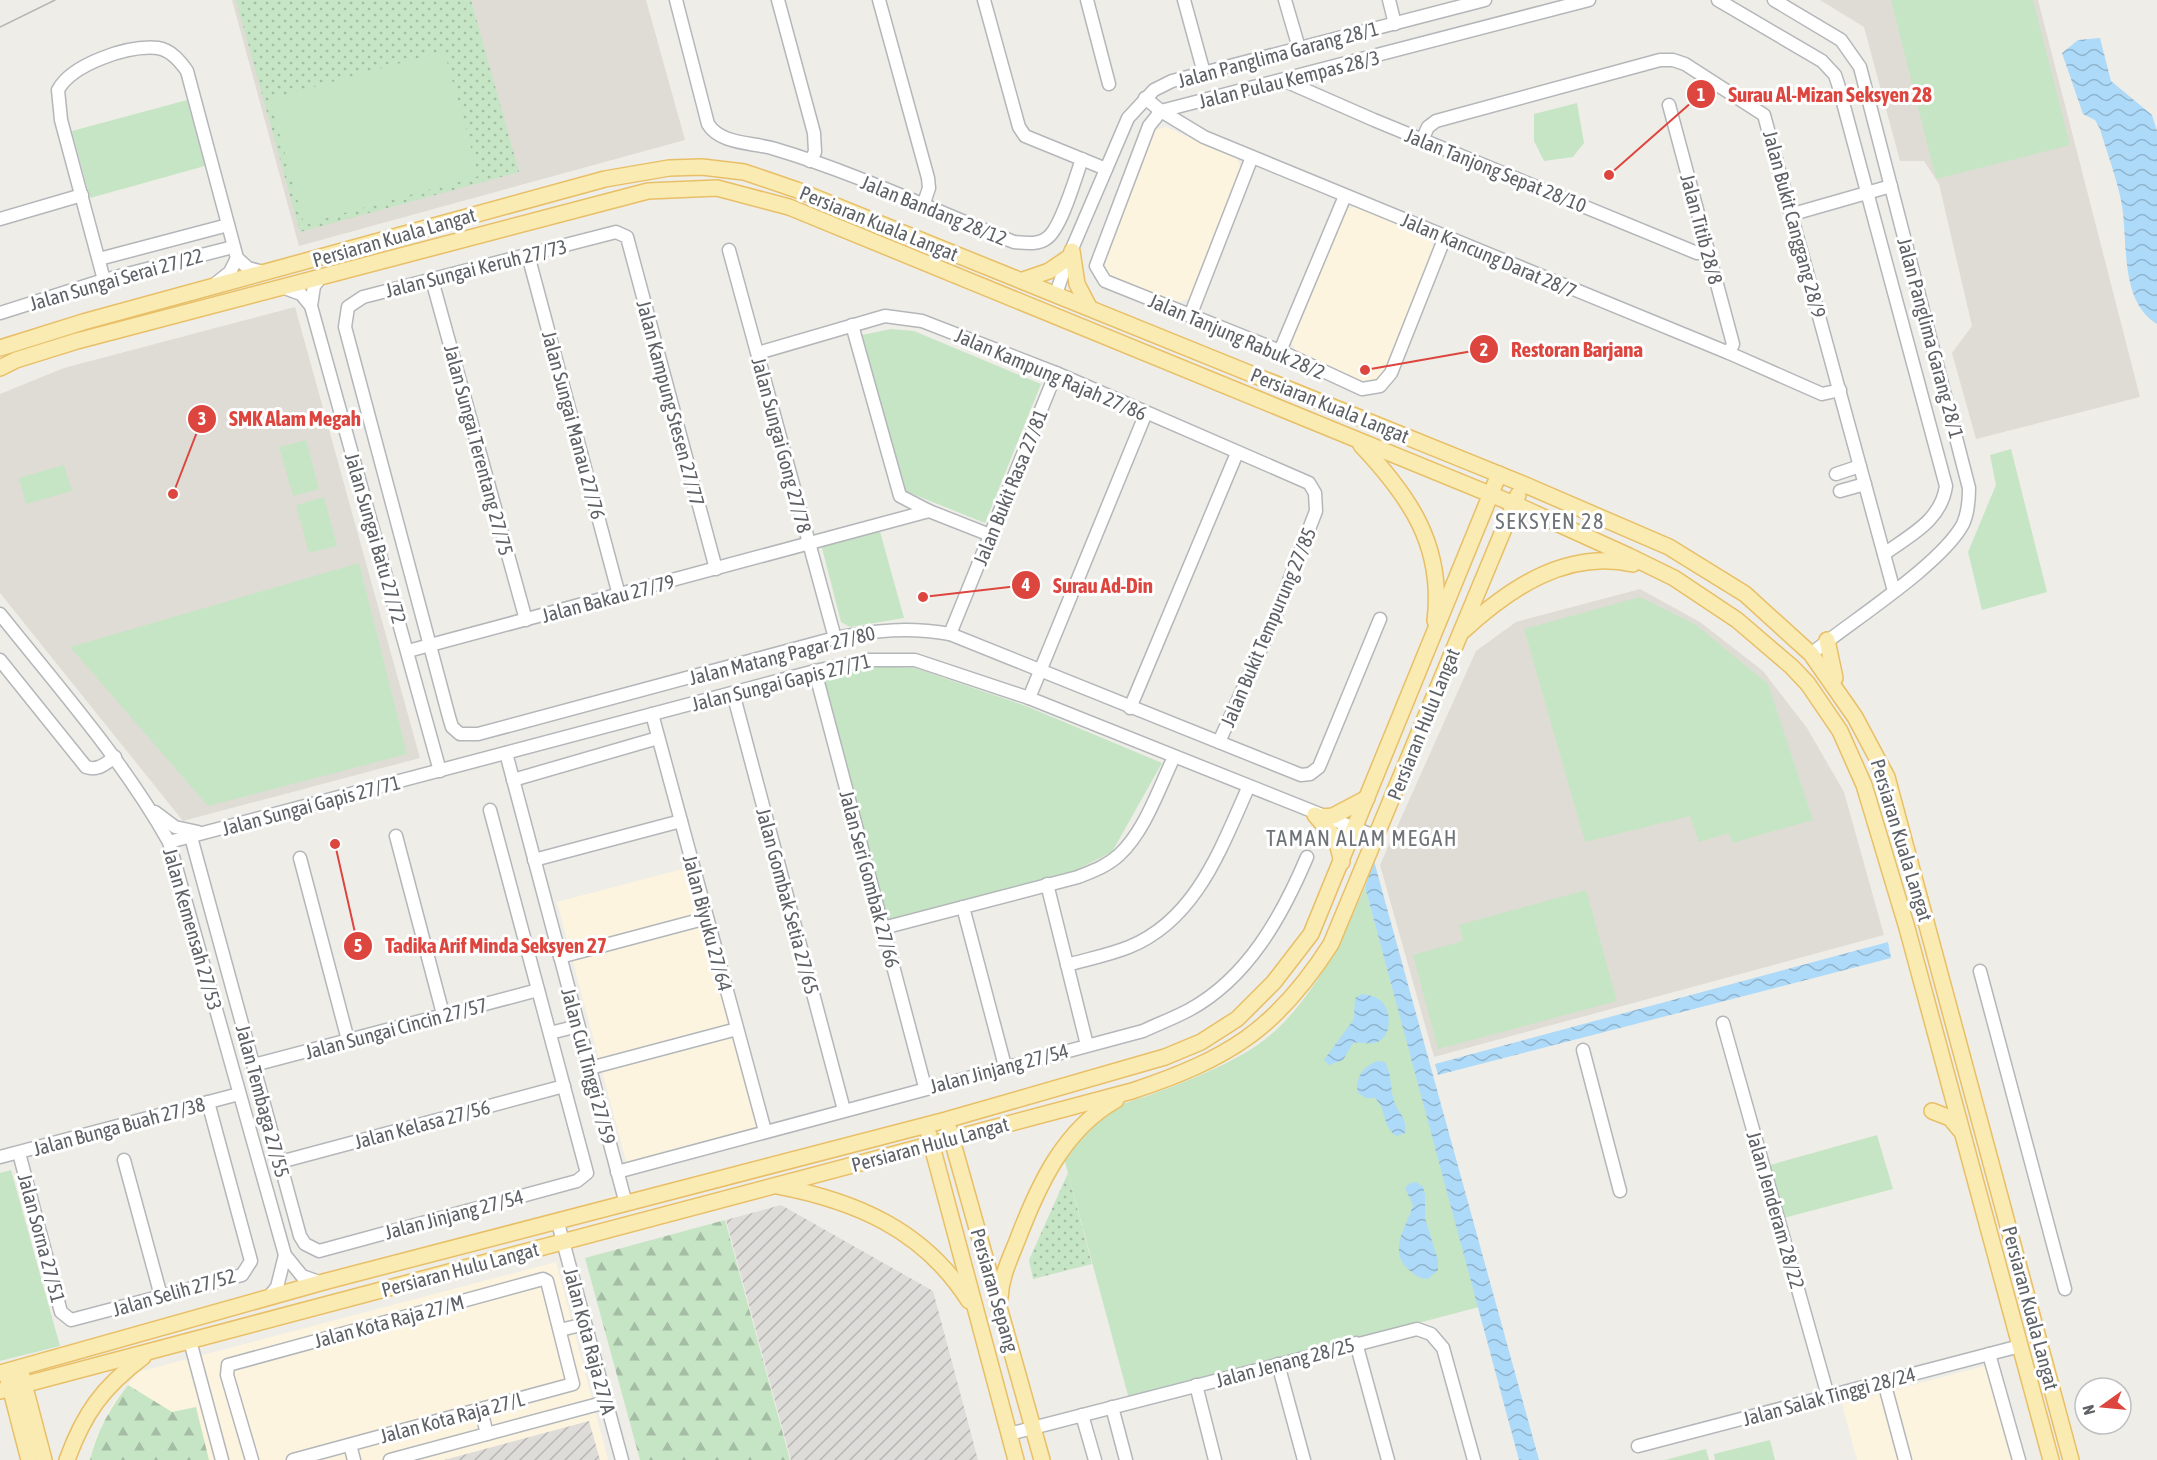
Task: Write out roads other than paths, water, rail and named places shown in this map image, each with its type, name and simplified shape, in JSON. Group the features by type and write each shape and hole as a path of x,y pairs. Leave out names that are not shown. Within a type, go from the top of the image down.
{"main road":[{"name":"Persiaran Kuala Langat","path":"0,348 605,178 669,168 702,167 744,172 797,190 882,226 1023,280 1499,474 1696,562 1745,594 1789,631 1811,654 1839,691 1879,758 1897,811 2072,1456"},
{"name":"Persiaran Kuala Langat","path":"0,368 16,360 77,341 648,191 689,188 736,191 789,207 1103,338 1514,504 1674,578 1737,620 1800,676 1839,730 1864,785 1964,1138 2051,1460"},
{"path":"1023,280 1049,271 1070,254 1077,284 1089,307"},
{"path":"982,287 991,286 1037,299 1056,294 1056,300 1062,311 1090,326 1103,338"},
{"path":"1357,440 1386,472 1422,526 1434,568 1436,613 1433,639"},
{"name":"Persiaran Hulu Langat","path":"8,1371 327,1281 558,1223 946,1120 1165,1057 1220,1030 1256,1001 1295,958 1311,934 1499,474"},
{"name":"Persiaran Hulu Langat","path":"12,1388 1132,1091 1179,1076 1221,1056 1274,1019 1294,997 1331,944 1523,484"},
{"path":"1459,635 1506,593 1547,571 1616,560 1650,568"},
{"path":"1789,631 1814,640 1829,638 1828,653 1839,691"},
{"path":"1770,650 1811,654 1827,711"},
{"path":"1318,816 1333,816 1367,798"},
{"path":"1318,816 1336,839 1342,862"},
{"path":"1947,1078 1949,1089 1934,1110 1958,1125 1964,1138"},
{"path":"1000,1309 1000,1284 1005,1268 1046,1175 1082,1125 1103,1108 1132,1091"},
{"name":"Persiaran Sepang","path":"946,1120 1042,1460"},
{"name":"Persiaran Sepang","path":"926,1125 1016,1460"},
{"path":"772,1185 834,1200 878,1216 894,1226 924,1249 949,1274 976,1314"},
{"path":"67,1460 77,1432 105,1389 150,1351"},
{"path":"8,1371 29,1460"},
{"path":"12,1388 44,1460"}],"street":[{"name":"Jalan Bandang 28/12","path":"676,0 705,114 713,132 728,139 774,149 810,161 1014,242 1041,241 1054,230 1082,159"},
{"path":"778,0 814,133 815,152 810,161"},
{"path":"879,0 928,178 929,189 923,206"},
{"path":"984,0 1019,127 1025,136 1106,169"},
{"path":"1087,0 1109,84"},
{"path":"1184,0 1204,73"},
{"path":"1286,0 1299,48"},
{"path":"1389,0 1395,24"},
{"name":"Jalan Panglima Garang 28/1","path":"1056,294 1070,254 1128,118 1145,98 1163,85 1485,0"},
{"name":"Jalan Pulau Kempas 28/3","path":"1161,111 1285,81 1589,0"},
{"path":"1718,0 1829,67 1838,84 1946,486 1935,515 1884,554"},
{"name":"Jalan Panglima Garang 28/1","path":"1774,0 1829,32 1853,54 1860,67 1969,488 1967,512 1959,529 1934,556 1894,591 1829,638 1811,654"},
{"path":"104,280 59,112 58,90 70,74 90,63 134,51 160,48 180,60 187,71 235,253 248,268 267,273"},
{"name":"Jalan Bukit Canggang 28/9","path":"1423,138 1428,127 1436,122 1647,63 1673,60 1740,97 1764,115 1793,214 1894,591"},
{"name":"Jalan Tanjong Sepat 28/10","path":"1285,81 1697,253 1708,252"},
{"name":"Jalan Kancung Darat 28/7","path":"1145,98 1161,111 1204,137 1729,353 1822,394 1840,390"},
{"name":"Jalan Titib 28/8","path":"1669,105 1733,344 1729,353"},
{"name":"Jalan Tanjung Rabuk 28/2","path":"1161,111 1149,126 1097,258 1099,274 1105,281 1280,351 1362,389 1380,386 1390,374 1445,237"},
{"path":"1190,316 1252,157"},
{"path":"1793,214 1891,186"},
{"path":"0,219 82,195"},
{"path":"1280,351 1345,196"},
{"path":"99,259 228,225"},
{"name":"Jalan Sungai Keruh 27/73","path":"345,327 345,316 354,301 616,232 627,237"},
{"name":"Jalan Kampung Stesen 27/77","path":"627,237 716,569"},
{"name":"Jalan Sungai Gong 27/78","path":"729,250 835,638"},
{"path":"209,288 230,272 235,253"},
{"name":"Jalan Sungai Serai 27/22","path":"0,313 104,280 235,253"},
{"name":"Jalan Sungai Manau 27/76","path":"528,255 619,595"},
{"path":"311,306 315,286 321,277"},
{"name":"Jalan Sungai Terentang 27/75","path":"432,280 526,620"},
{"path":"282,287 302,294 311,306"},
{"name":"Jalan Sungai Batu 27/72","path":"311,306 440,771"},
{"name":"Jalan Kampung Rajah 27/86","path":"758,353 885,315 922,321 1056,373 1309,483 1315,493 1316,511"},
{"path":"852,325 900,496 929,511 990,535"},
{"name":"Jalan Matang Pagar 27/80","path":"345,327 429,646 452,727 460,734 469,736 835,638 898,629 923,629 950,634 1292,773 1310,774 1319,767 1380,619"},
{"name":"Jalan Bukit Rasa 27/81","path":"950,634 1056,373"},
{"path":"1029,698 1146,413"},
{"path":"1130,708 1237,453"},
{"path":"1836,474 1860,466"},
{"path":"1840,491 1865,484"},
{"name":"Jalan Bakau 27/79","path":"408,651 929,511"},
{"name":"Jalan Bukit Tempurung 27/85","path":"1219,742 1273,622 1316,511"},
{"name":"Jalan Kemensah 27/53","path":"0,614 114,757 150,808 169,843 285,1255"},
{"path":"0,660 86,767 93,770 114,757"},
{"name":"Jalan Sungai Gapis 27/71","path":"169,843 815,671 866,660 915,660 1029,698 1318,816 1377,837"},
{"name":"Jalan Seri Gombak 27/66","path":"815,671 925,1088"},
{"name":"Jalan Gombak Setia 27/65","path":"733,693 844,1110"},
{"name":"Jalan Biyuku 27/64","path":"652,714 765,1131"},
{"path":"513,780 658,738"},
{"name":"Jalan Cul Tinggi 27/59","path":"506,753 626,1204"},
{"path":"883,928 1094,871 1120,854 1138,830 1174,757"},
{"path":"1067,965 1131,946 1152,934 1182,910 1214,865 1248,788"},
{"path":"150,808 184,831 205,833"},
{"path":"490,810 564,1086"},
{"path":"534,860 681,821"},
{"path":"396,836 443,1014"},
{"name":"Jalan Tembaga 27/55","path":"191,837 300,1236 305,1244 319,1251"},
{"name":"Jalan Jinjang 27/54","path":"617,1172 1005,1066 1143,1031 1190,1010 1227,981 1266,939 1289,901 1307,857"},
{"path":"300,858 348,1040"},
{"path":"1047,884 1087,1045"},
{"path":"963,907 1005,1066"},
{"path":"560,957 707,918"},
{"path":"1980,971 2065,1289"},
{"name":"Jalan Sungai Cincin 27/57","path":"254,1065 538,990"},
{"name":"Jalan Jenderam 28/22","path":"1723,1023 1828,1396"},
{"path":"550,1033 578,1026"},
{"path":"590,1068 737,1029"},
{"path":"1583,1050 1620,1191"},
{"name":"Jalan Jinjang 27/54","path":"319,1251 577,1181 587,1173 564,1086"},
{"name":"Jalan Kelasa 27/56","path":"280,1162 564,1086"},
{"name":"Jalan Bunga Buah 27/38","path":"0,1157 239,1094"},
{"name":"Jalan Selih 27/52","path":"71,1320 242,1275 251,1261 208,1102"},
{"name":"Jalan Sorna 27/51","path":"19,1152 61,1312 71,1320"},
{"path":"124,1160 161,1296"},
{"name":"Jalan Kota Raja 27/A","path":"558,1223 622,1460"},
{"path":"285,1255 293,1268 309,1281 327,1281"},
{"path":"268,1298 277,1287 285,1255"},
{"name":"Jalan Kota Raja 27/M","path":"252,1460 227,1375 226,1367 232,1363 543,1279 548,1284 574,1380"},
{"path":"560,1330 585,1324"},
{"name":"Jalan Jenang 28/25","path":"1009,1434 1410,1329 1418,1329 1431,1334 1443,1348 1474,1460"},
{"path":"190,1341 222,1460"},
{"path":"1356,1343 1388,1460"},
{"name":"Jalan Salak Tinggi 28/24","path":"1638,1446 2020,1346"},
{"path":"1989,1354 2019,1460"},
{"path":"1278,1364 1304,1460"},
{"name":"Jalan Kota Raja 27/L","path":"293,1460 570,1385 574,1380"},
{"path":"1884,1382 1905,1460"},
{"path":"1196,1385 1215,1460"},
{"path":"390,1460 606,1402"},
{"path":"1112,1407 1126,1460"},
{"path":"481,1410 487,1434"},
{"path":"1082,1415 1095,1460"},
{"path":"350,1445 354,1460"}],"water":[{"path":"2100,38 2111,81 2152,115 2157,131 2157,324 2136,300 2127,268 2121,200 2114,173 2100,129 2095,120 2083,114 2062,53 2078,40"},
{"path":"1374,861 1539,1460 1519,1460 1365,887"},
{"path":"1888,942 1891,958 1438,1075 1435,1064"},
{"path":"1362,994 1376,998 1384,1004 1389,1020 1387,1032 1378,1042 1353,1043 1343,1060 1329,1065 1324,1060 1354,1019 1355,998"},
{"path":"1377,1061 1385,1062 1394,1101 1405,1124 1405,1133 1396,1136 1388,1128 1375,1098 1366,1098 1358,1093 1357,1087 1361,1073"},
{"path":"1416,1182 1423,1187 1425,1194 1425,1218 1438,1260 1438,1270 1428,1279 1415,1275 1407,1268 1399,1253 1401,1237 1413,1205 1405,1188 1410,1183"}],"tram line":[{"path":"0,27 55,0"}],"place":[{"name":"Surau Al-Mizan Seksyen 28","path":"1609,175"},
{"name":"Restoran Barjana","path":"1365,370"},
{"name":"SMK Alam Megah","path":"173,494"},
{"name":"Surau Ad-Din","path":"923,597"},
{"name":"Tadika Arif Minda Seksyen 27","path":"335,844"}],"district":[{"name":"SEKSYEN 28","path":"1550,521"},
{"name":"TAMAN ALAM MEGAH","path":"1362,838"}]}
